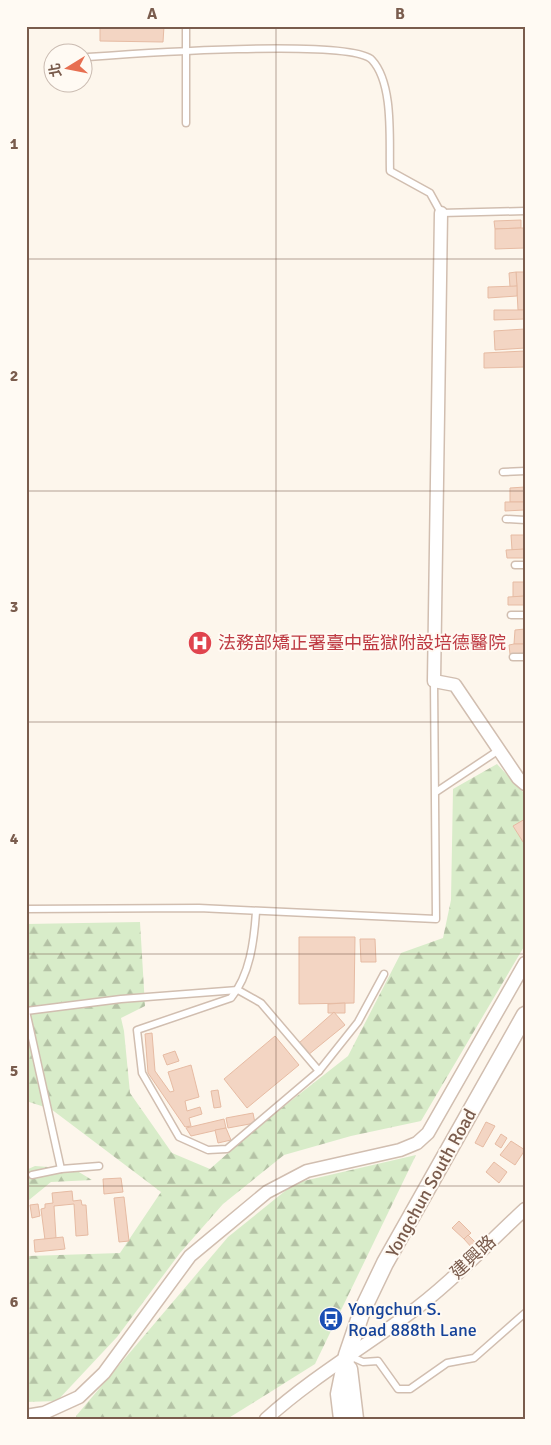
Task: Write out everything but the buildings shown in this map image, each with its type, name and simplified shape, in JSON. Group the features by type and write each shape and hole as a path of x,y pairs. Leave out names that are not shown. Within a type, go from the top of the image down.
{"street":[{"path":"441,213 434,681 455,685 518,778 525,784"},
{"path":"26,1416 44,1413 79,1397 104,1373 190,1256 268,1192 307,1170 400,1150 417,1143 428,1133 525,963"},
{"name":"Yongchun South Road","path":"342,1419 339,1394 347,1354 362,1311 385,1263 525,1015"},
{"name":"建興路","path":"266,1419 347,1354 407,1315 525,1209"},
{"name":"Yongchun South Road","path":"347,1354 355,1419"}],"lane":[{"path":"186,26 186,123"},
{"path":"92,57 187,50 334,50 362,53 372,60 384,78 390,171 430,192 441,213 525,211"},
{"path":"503,472 525,471"},
{"path":"506,519 525,520"},
{"path":"515,565 525,565"},
{"path":"511,615 525,615"},
{"path":"514,657 525,657"},
{"path":"26,909 199,908 436,919 434,681"},
{"path":"436,792 499,750"},
{"path":"256,912 254,944 238,990 231,998 137,1030 142,1073 179,1137 208,1150 227,1148 319,1071 358,1022 384,974"},
{"path":"61,1169 26,1011 121,999 238,990 261,1003 319,1071"},
{"path":"32,1175 61,1169 99,1166"},
{"path":"347,1354 363,1362 378,1361 398,1389 410,1389 447,1363 474,1358 525,1313"}],"green space":[{"path":"497,764 525,794 525,945 421,1121 351,1136 284,1155 223,1204 180,1253 117,1337 57,1401 26,1402 26,1170 35,1166 74,1169 92,1180 51,1182 29,1200 29,1256 120,1253 161,1192 51,1109 26,1101 26,924 140,922 145,1006 121,1018 130,1093 172,1153 210,1169 255,1129 348,1056 401,953 443,938 451,900 453,789"},
{"path":"416,1155 315,1364 227,1419 78,1419 76,1416 228,1237 295,1183"}],"place":[{"name":"法務部矯正署臺中監獄附設培德醫院","path":"200,643"},
{"name":"Yongchun S. Road 888th Lane","path":"331,1319"}]}
